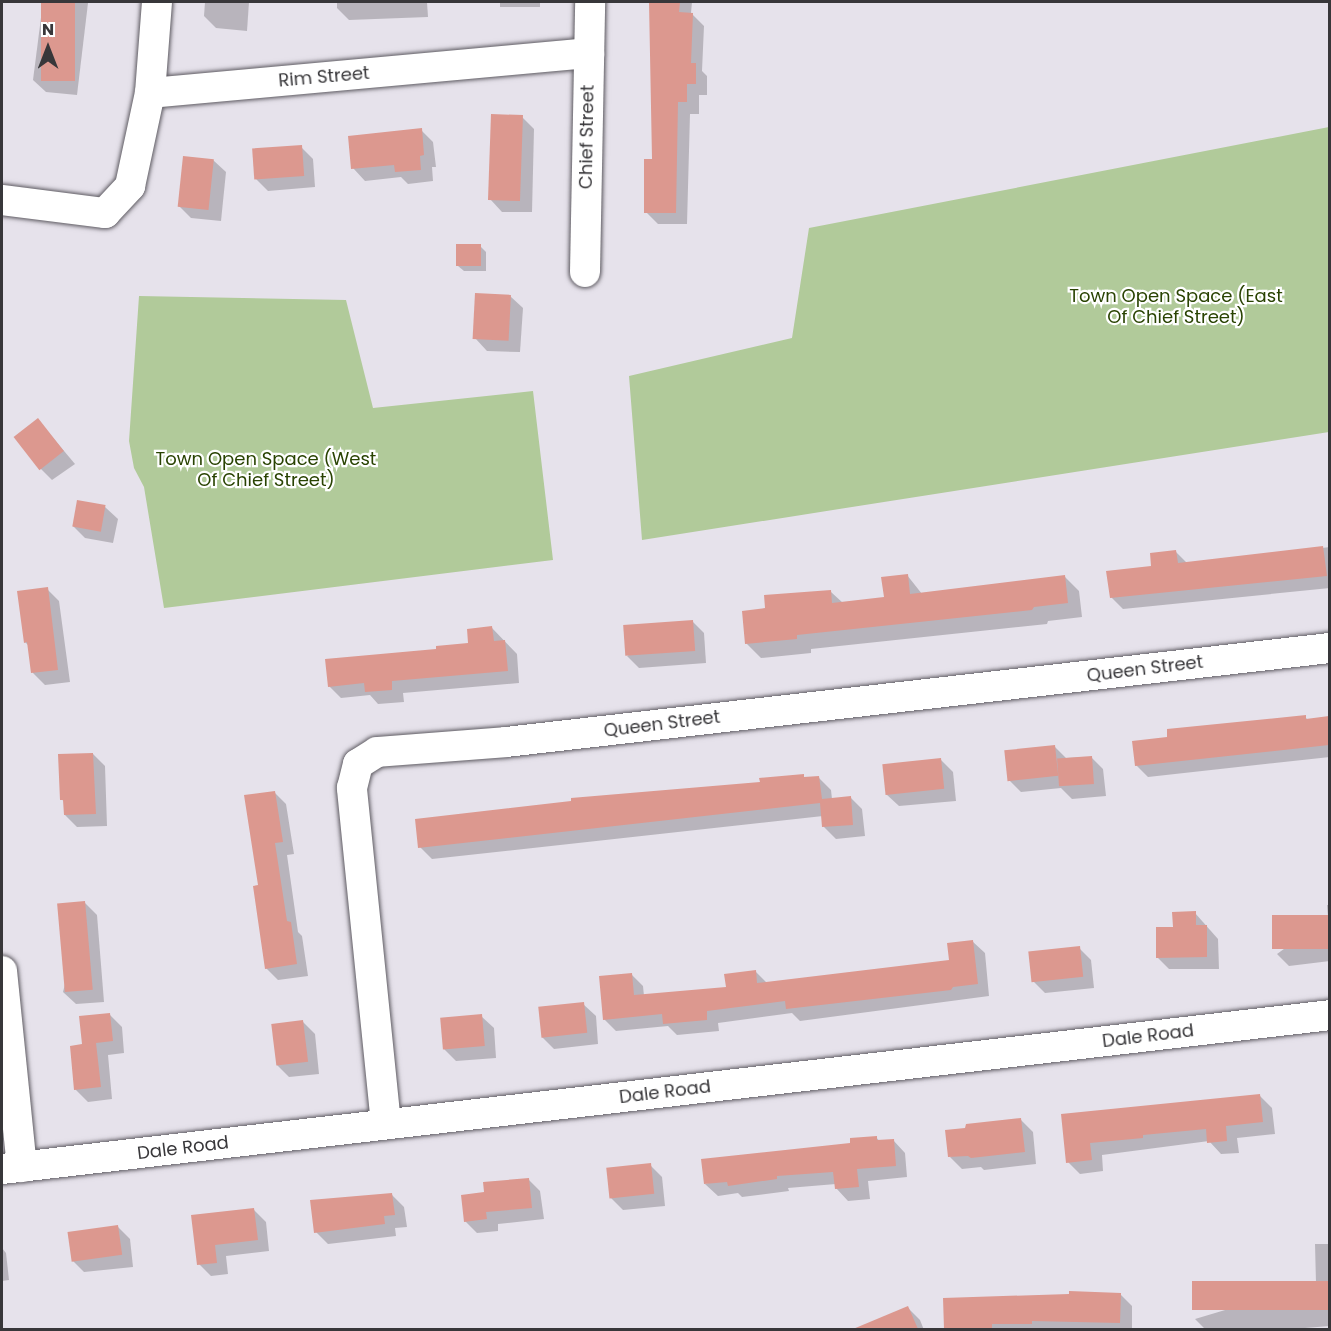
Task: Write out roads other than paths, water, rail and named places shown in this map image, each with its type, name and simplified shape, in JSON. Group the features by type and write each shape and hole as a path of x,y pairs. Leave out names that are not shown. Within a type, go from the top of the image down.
{"street":[{"path":"2,200 105,213 130,186 150,93 157,2"},
{"name":"Chief Street","path":"585,272 590,2"},
{"name":"Rim Street","path":"150,93 589,53"},
{"name":"Queen Street","path":"386,1124 352,789 358,764 377,752 506,742 1329,648"},
{"path":"2,971 12,1168"},
{"name":"Dale Road","path":"12,1168 1329,1015"}],"park label":[{"name":"Town Open Space (East Of Chief Street)","path":"1176,307"},
{"name":"Town Open Space (West Of Chief Street)","path":"266,470"}]}
